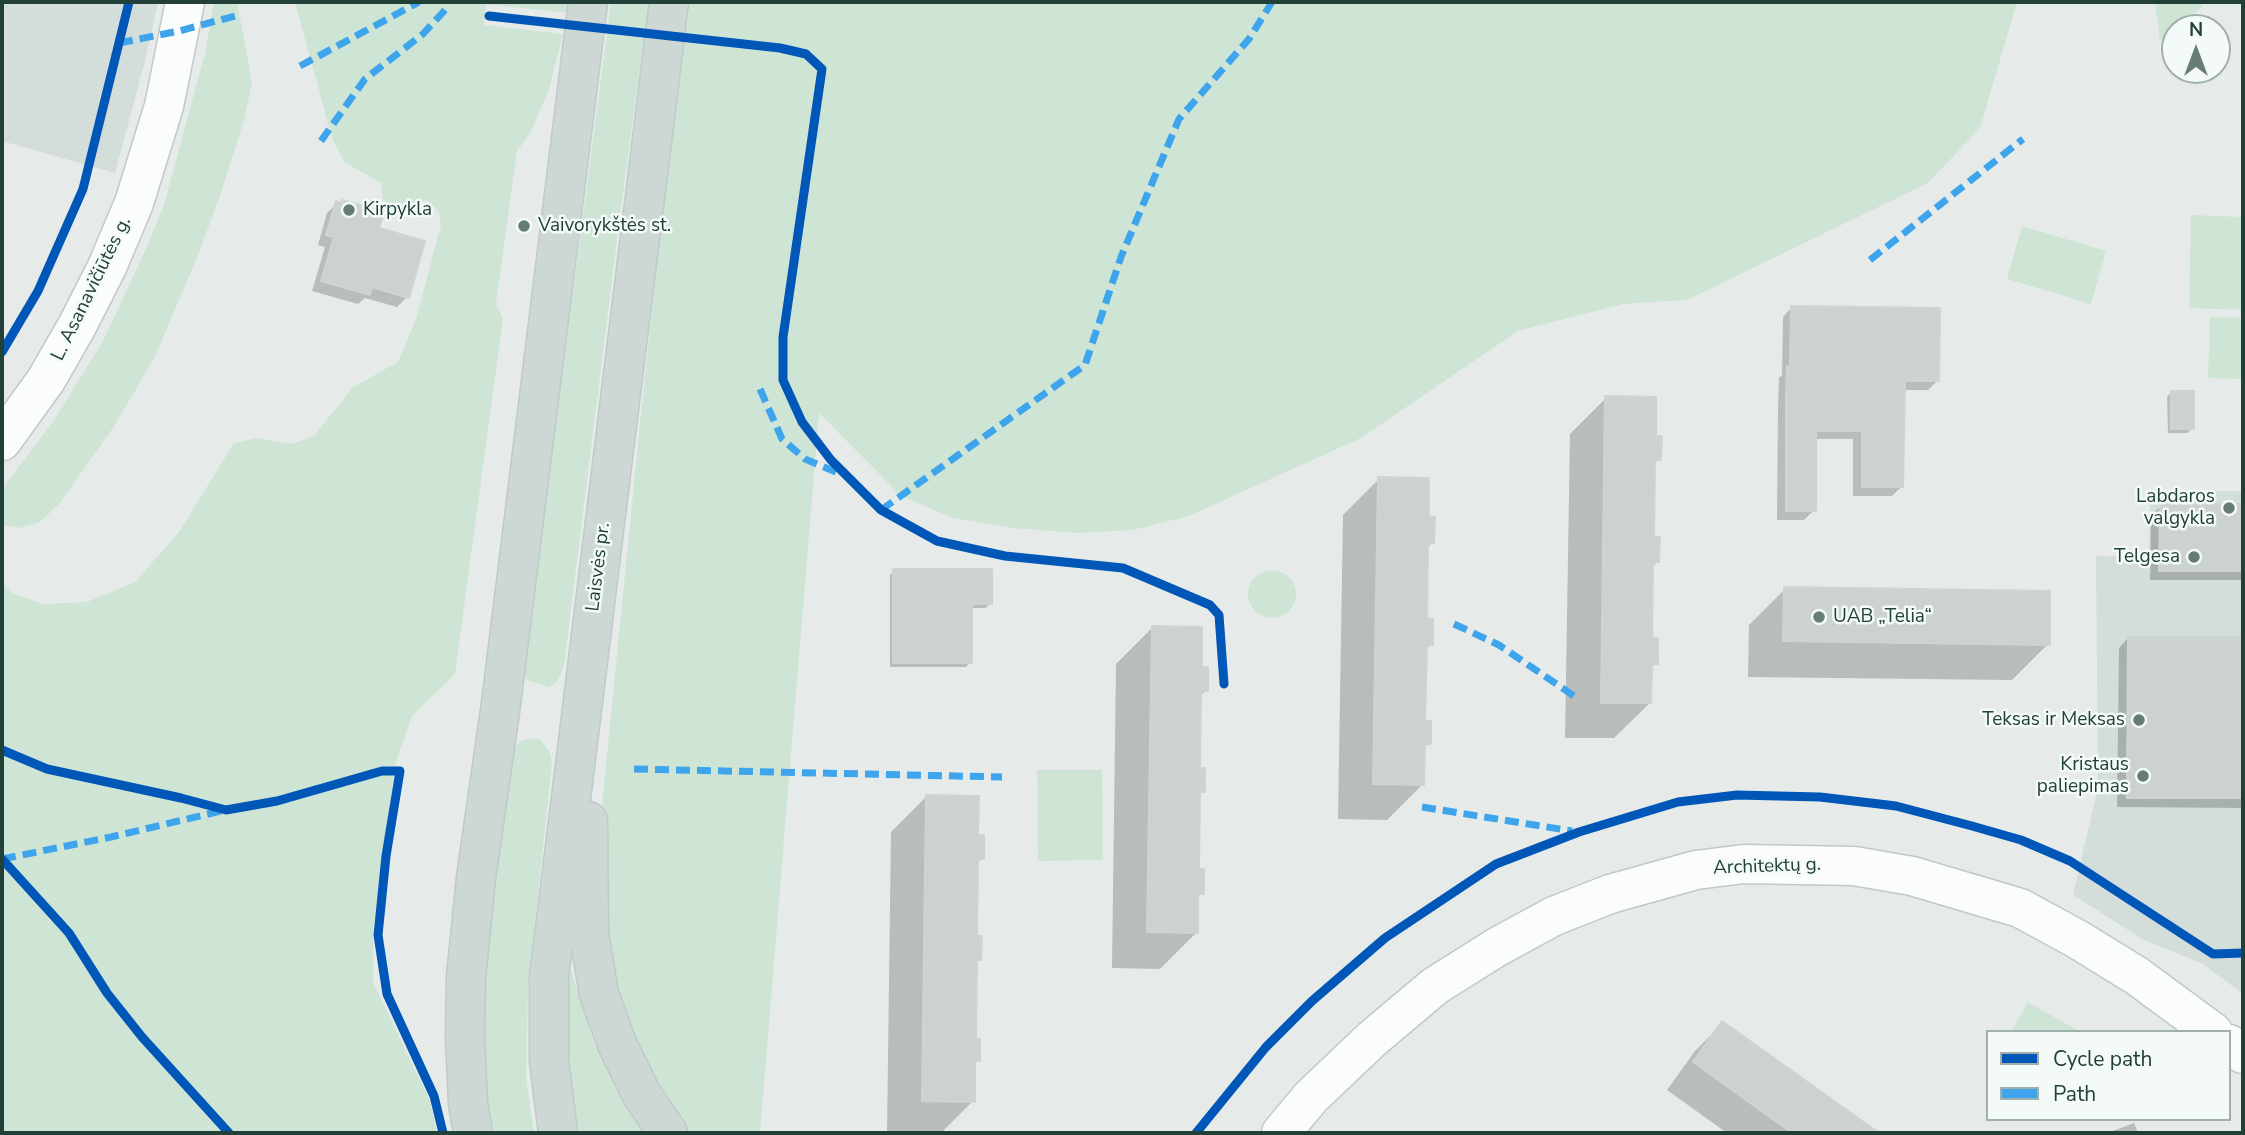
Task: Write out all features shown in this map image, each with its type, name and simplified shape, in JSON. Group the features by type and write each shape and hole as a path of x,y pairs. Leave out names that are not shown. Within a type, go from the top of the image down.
{"main road":[{"path":"473,1133 468,1103 465,1038 467,977 476,878 588,2"},
{"name":"Laisvės pr.","path":"558,1133 549,1061 548,977 669,2"},
{"path":"586,674 589,934 599,994 617,1044 642,1095 668,1133"}],"street":[{"name":"L. Asanavičiūtės g.","path":"2,441 46,380 77,326 107,267 134,203 163,106 185,2"},
{"name":"Architektų g.","path":"1281,1133 1311,1097 1372,1039 1435,986 1497,947 1554,916 1610,894 1696,870 1744,864 1854,866 1912,876 2020,908 2137,976 2210,1030"}],"shaded area":[{"path":"2,2 158,2 115,173 2,141"},
{"path":"2150,491 2243,491 2243,994 2203,964 2144,940 2073,895 2098,787 2096,556 2149,557"}],"green space":[{"path":"214,2 237,2 252,82 245,117 196,260 155,357 113,428 59,504 40,522 19,528 2,525 2,489 53,422 103,341 164,205 205,53"},
{"path":"295,2 569,2 568,13 486,4 484,25 563,34 549,89 531,132 517,151 496,304 503,318 455,674 412,716 395,765 373,930 373,982 430,1101 437,1133 2,1133 2,583 12,593 43,604 87,602 135,582 179,532 234,443 257,438 292,444 314,436 353,387 398,362 416,319 441,225 439,212 427,200 398,210 383,199 381,183 344,162 332,138"},
{"path":"611,2 649,2 564,666 557,682 549,687 526,680 524,664"},
{"path":"690,2 2017,2 1980,128 1928,183 1687,300 1623,304 1518,331 1361,438 1189,516 1133,530 1076,533 1013,528 953,518 901,496 819,413 760,1133 686,1133 619,1020 598,883 603,795 641,413 663,206"},
{"path":"2155,2 2199,2 2203,6 2193,14 2161,14 2160,41"},
{"path":"2191,215 2243,217 2243,310 2189,308"},
{"path":"2022,226 2106,251 2091,304 2007,279"},
{"path":"2210,317 2243,318 2243,379 2208,378"},
{"path":"1272,570 1281,571 1289,577 1295,585 1295,603 1289,611 1281,617 1272,618 1263,617 1255,611 1249,603 1248,594 1249,585 1255,577 1263,571"},
{"path":"540,739 549,751 552,763 528,988 526,1077 534,1133 489,1133 481,1051 483,954 513,748 521,741"},
{"path":"1037,770 1102,770 1103,860 1038,861"},
{"path":"570,967 594,1043 643,1133 578,1133 567,1039"},
{"path":"2028,1002 2077,1030 2012,1030"}],"building":[{"path":"342,200 384,212 379,228 425,241 409,298 372,287 370,295 321,281 334,237 326,235 336,201 342,203"},
{"path":"1791,306 1940,308 1939,381 1905,381 1903,487 1862,487 1862,431 1816,431 1816,511 1786,511 1786,399 1787,366 1790,367"},
{"path":"2171,391 2194,391 2194,429 2171,429"},
{"path":"1605,396 1656,397 1656,436 1662,436 1661,460 1655,460 1654,537 1660,537 1659,562 1653,562 1652,638 1658,638 1658,664 1652,664 1651,703 1601,703"},
{"path":"1378,477 1429,478 1429,517 1435,517 1434,543 1428,543 1427,619 1433,619 1433,645 1427,644 1425,721 1431,721 1431,744 1425,744 1424,785 1373,784"},
{"path":"2243,504 2243,571 2159,571 2160,505"},
{"path":"893,569 992,569 992,604 972,604 972,663 893,663"},
{"path":"1784,587 2050,591 2050,645 1783,641"},
{"path":"1152,626 1202,627 1202,667 1208,667 1208,691 1201,691 1200,768 1205,768 1205,792 1200,792 1199,869 1204,869 1204,894 1198,894 1198,933 1147,932"},
{"path":"2128,637 2243,637 2243,798 2127,798"},
{"path":"926,795 979,796 978,835 984,835 984,859 978,859 977,936 982,936 981,960 977,960 976,1039 980,1039 980,1061 975,1061 975,1102 922,1101"},
{"path":"1722,1021 1879,1133 1792,1133 1693,1062"}],"marked path":[{"path":"300,66 419,2"},
{"path":"881,510 1085,365 1121,257 1179,119 1249,39 1272,2"},
{"path":"321,141 365,79 423,34 445,10"},
{"path":"119,43 235,16"},
{"path":"1870,260 2023,139"},
{"path":"760,389 782,439 805,459 836,472"},
{"path":"1454,624 1499,645 1577,698"},
{"path":"634,769 1002,777"},
{"path":"1422,807 1572,831"},
{"path":"2,859 221,811"}],"cycle path":[{"path":"2,352 38,291 83,189 129,2"},
{"path":"489,16 780,48 806,54 822,69 783,337 783,380 802,422 831,460 881,510 937,541 1005,556 1123,568 1210,605 1219,615 1224,684"},
{"path":"2,750 47,769 226,810 277,801 382,771 400,771 386,856 378,935 387,994 434,1096 443,1133"},
{"path":"1196,1133 1266,1047 1312,1001 1385,938 1496,864 1579,832 1678,802 1737,795 1820,797 1896,806 1972,826 2021,840 2070,861 2213,954 2243,953"},
{"path":"2,859 69,933 107,993 142,1037 229,1133"}],"place":[{"name":"Kirpykla","path":"349,210"},
{"name":"Vaivorykštės st.","path":"524,226"},
{"name":"Labdaros valgykla","path":"2229,508"},
{"name":"Telgesa","path":"2194,557"},
{"name":"UAB „Telia“","path":"1819,617"},
{"name":"Teksas ir Meksas","path":"2139,720"},
{"name":"Kristaus paliepimas","path":"2143,776"}]}
